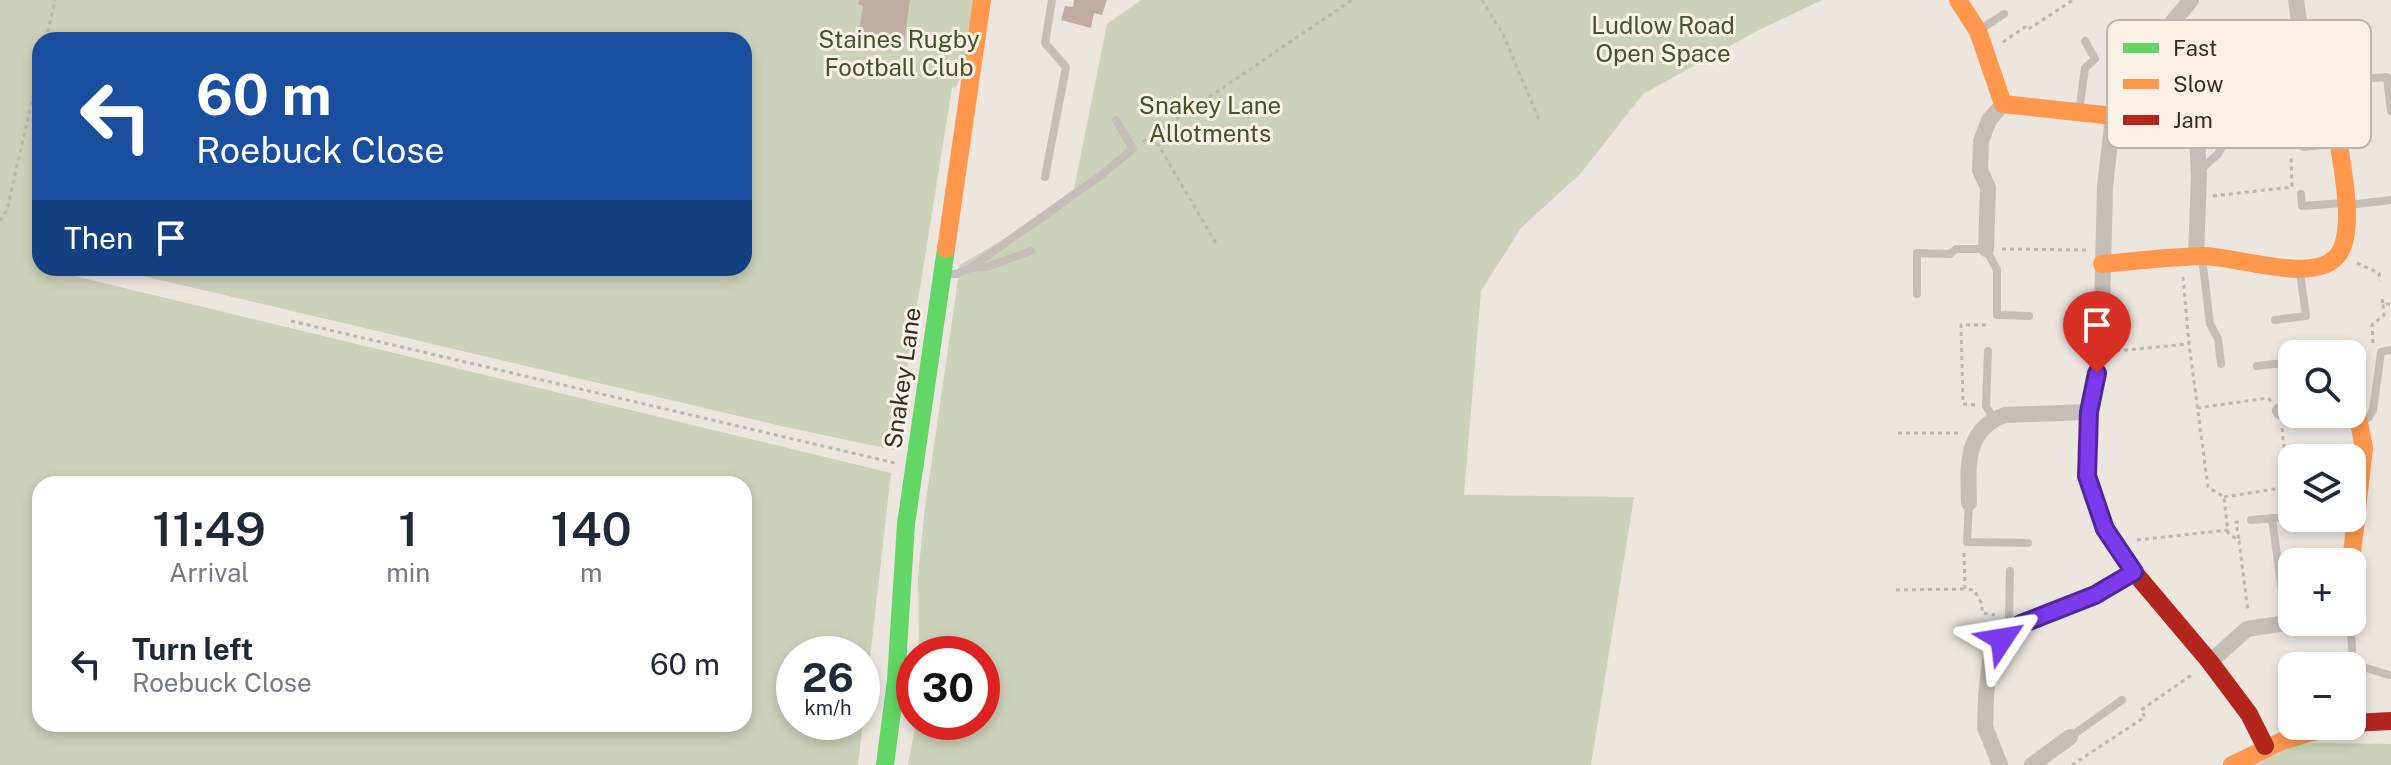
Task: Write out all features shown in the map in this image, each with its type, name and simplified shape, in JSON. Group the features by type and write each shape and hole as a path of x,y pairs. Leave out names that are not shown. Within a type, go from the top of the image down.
{"street":[{"name":"Snakey Lane","path":"885,765 896,680 906,524 982,0"},
{"path":"1958,0 1978,31 2003,104"},
{"path":"2174,20 2191,0"},
{"path":"2296,0 2299,20"},
{"path":"2003,104 2107,115"},
{"path":"1986,249 1988,188 1980,170 1981,141 1989,120 2003,104"},
{"path":"2101,352 2105,187 2109,148"},
{"path":"2193,257 2198,198 2198,148"},
{"path":"2103,257 2218,256 2284,268 2320,266 2339,255 2348,234 2339,148"},
{"path":"2097,373 2089,412 2087,476 2105,529 2134,572 2210,662 2249,714 2265,746"},
{"path":"1969,503 1968,459 1990,412 2005,415 2089,412"},
{"path":"2353,548 2364,448 2359,428"},
{"path":"2000,765 1985,727 1986,696 1990,661 2013,622 2095,595 2134,572"},
{"path":"2210,662 2247,629 2278,623"},
{"path":"2366,722 2391,721"},
{"path":"2032,765 2070,737"},
{"path":"2232,765 2281,740"}],"lane":[{"path":"1045,177 1066,67 1045,43 1052,0"},
{"path":"1978,31 2004,14"},
{"path":"2079,112 2085,68 2095,59 2085,41"},
{"path":"2371,77 2387,77 2391,111"},
{"path":"942,274 956,274 970,268 1099,177 1133,149 1116,120"},
{"path":"2199,171 2221,148"},
{"path":"2301,194 2302,206 2391,200"},
{"path":"1917,294 1917,253 1950,254 1956,249 1986,249 1997,270 1997,315 2029,316"},
{"path":"970,268 987,267 1031,251"},
{"path":"2193,257 2210,324 2218,339 2221,364"},
{"path":"2275,320 2306,316 2299,267"},
{"path":"2366,417 2373,410 2381,352 2391,350"},
{"path":"1988,351 1990,412"},
{"path":"2257,366 2278,363"},
{"path":"1969,503 1967,542 2028,543"},
{"path":"2272,518 2278,562"},
{"path":"2251,520 2278,518"},
{"path":"2010,571 2013,622"},
{"path":"2351,636 2353,664 2389,675"},
{"path":"2070,737 2122,700"}],"path":[{"path":"48,32 55,0"},
{"path":"1133,149 1352,0"},
{"path":"1482,0 1503,34 1540,122"},
{"path":"1987,54 2025,27 2027,30 2073,0"},
{"path":"0,221 7,210 32,100"},
{"path":"1153,136 1217,245"},
{"path":"2198,198 2292,187 2291,148"},
{"path":"1986,249 2103,257"},
{"path":"2339,255 2379,273 2380,281"},
{"path":"2193,257 2189,344 2208,487 2224,497 2288,487 2288,428"},
{"path":"2380,358 2374,351 2372,325 2384,315 2382,299"},
{"path":"2383,304 2391,304"},
{"path":"1990,412 1963,404 1961,325 1997,325 1997,315"},
{"path":"291,321 914,468"},
{"path":"2101,352 2189,344"},
{"path":"2197,408 2268,398 2278,404"},
{"path":"1898,433 1968,433 1977,437"},
{"path":"2224,497 2228,530 2239,541 2250,628"},
{"path":"2115,546 2127,541 2228,530"},
{"path":"1965,589 1964,546 1967,542"},
{"path":"1896,590 1974,590 1982,604 1982,613 2013,622"},
{"path":"2072,765 2145,717 2141,710 2210,662"}],"green space":[{"name":"Staines Rugby Football Club","path":"0,0 975,0 964,41 965,64 956,87 952,88 894,450 143,276 752,276 752,32 32,32 32,276 75,276 891,473 873,636 776,636 776,740 861,740 858,765 0,765"},
{"path":"1141,0 1822,0 1753,33 1643,94 1581,173 1521,228 1481,291 1464,495 1634,497 1591,765 908,765 913,740 1000,740 1000,636 919,636 918,577 924,515 960,265 1007,237 1074,189 1107,24"},
{"path":"2313,743 2391,744 2391,765 2249,765 2281,748"}],"building":[{"path":"859,0 910,0 904,43 893,44 892,49 857,44 863,6 858,4"},
{"path":"1074,0 1107,0 1102,15 1094,13 1091,28 1061,20 1065,6 1073,7"}],"traffic: fast":[{"path":"885,765 896,680 906,524 946,249"}],"traffic: slow":[{"path":"946,249 982,0"},
{"path":"1958,0 1978,31 2003,104 2107,115"},
{"path":"2102,264 2201,256 2293,269 2327,264 2338,255 2346,231 2346,198 2339,148"},
{"path":"2353,548 2364,448 2360,428"},
{"path":"2232,765 2285,740"}],"traffic: jam":[{"path":"2097,373 2089,412 2087,476 2105,529 2134,572 2210,662 2249,714 2265,746"},
{"path":"2366,722 2391,721"}],"route":[{"path":"2002,639 2021,624 2095,595 2134,572 2105,529 2087,476 2089,412 2097,373"}],"park label":[{"name":"Ludlow Road Open Space","path":"1663,40"},
{"name":"Snakey Lane Allotments","path":"1210,120"}]}
